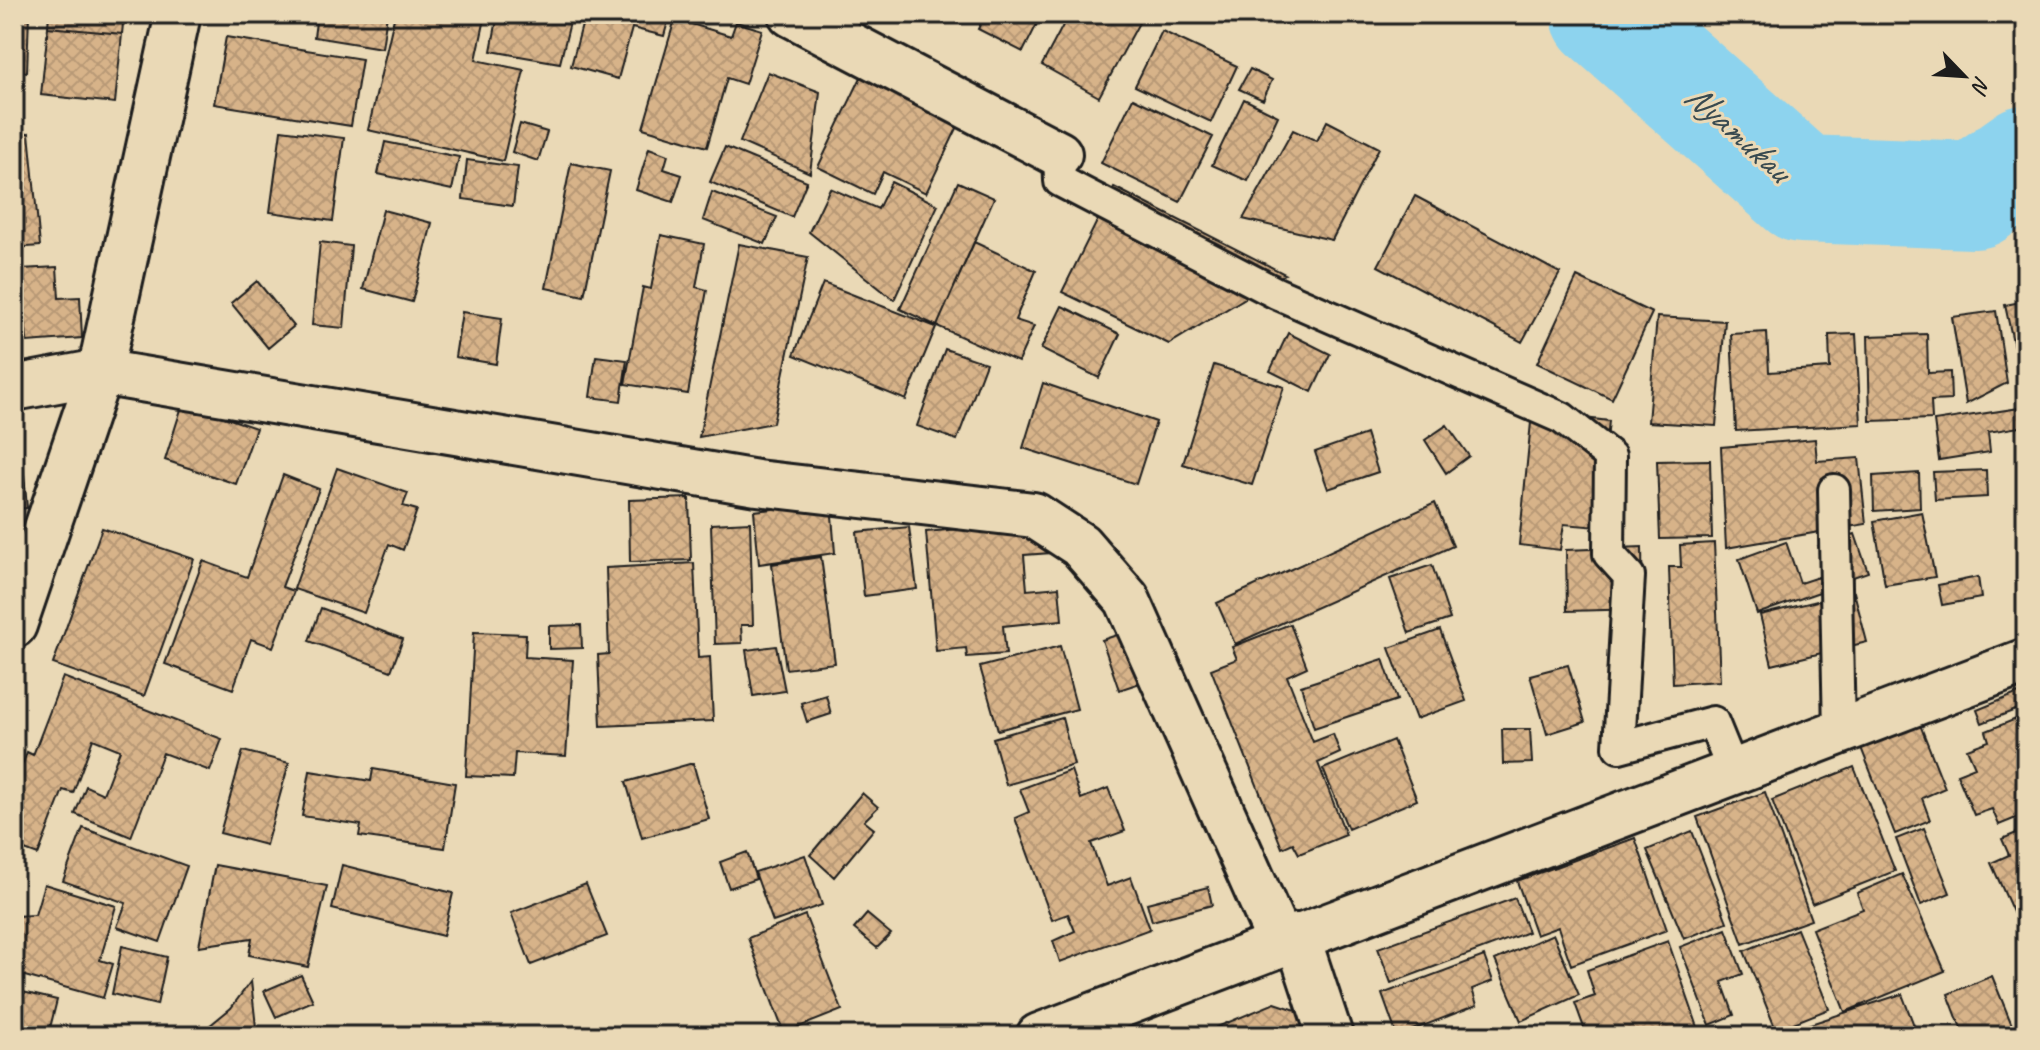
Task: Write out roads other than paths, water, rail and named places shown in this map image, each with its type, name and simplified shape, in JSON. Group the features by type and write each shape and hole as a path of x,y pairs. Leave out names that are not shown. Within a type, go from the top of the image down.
{"street":[{"path":"14,625 100,372 178,14"},
{"path":"791,14 1059,154"},
{"path":"14,388 100,372 757,483 1034,515 1080,545 1127,599 1288,939 1330,1036"},
{"path":"1039,1036 2026,661"}],"lane":[{"path":"1059,154 1060,181 1276,293 1562,418 1610,456 1609,554 1629,576 1619,747 1713,722 1733,771"},
{"path":"1834,490 1839,732"}],"waterway":[{"name":"Nyamukau","path":"1605,14 1802,189 1975,195 2026,159"}]}
